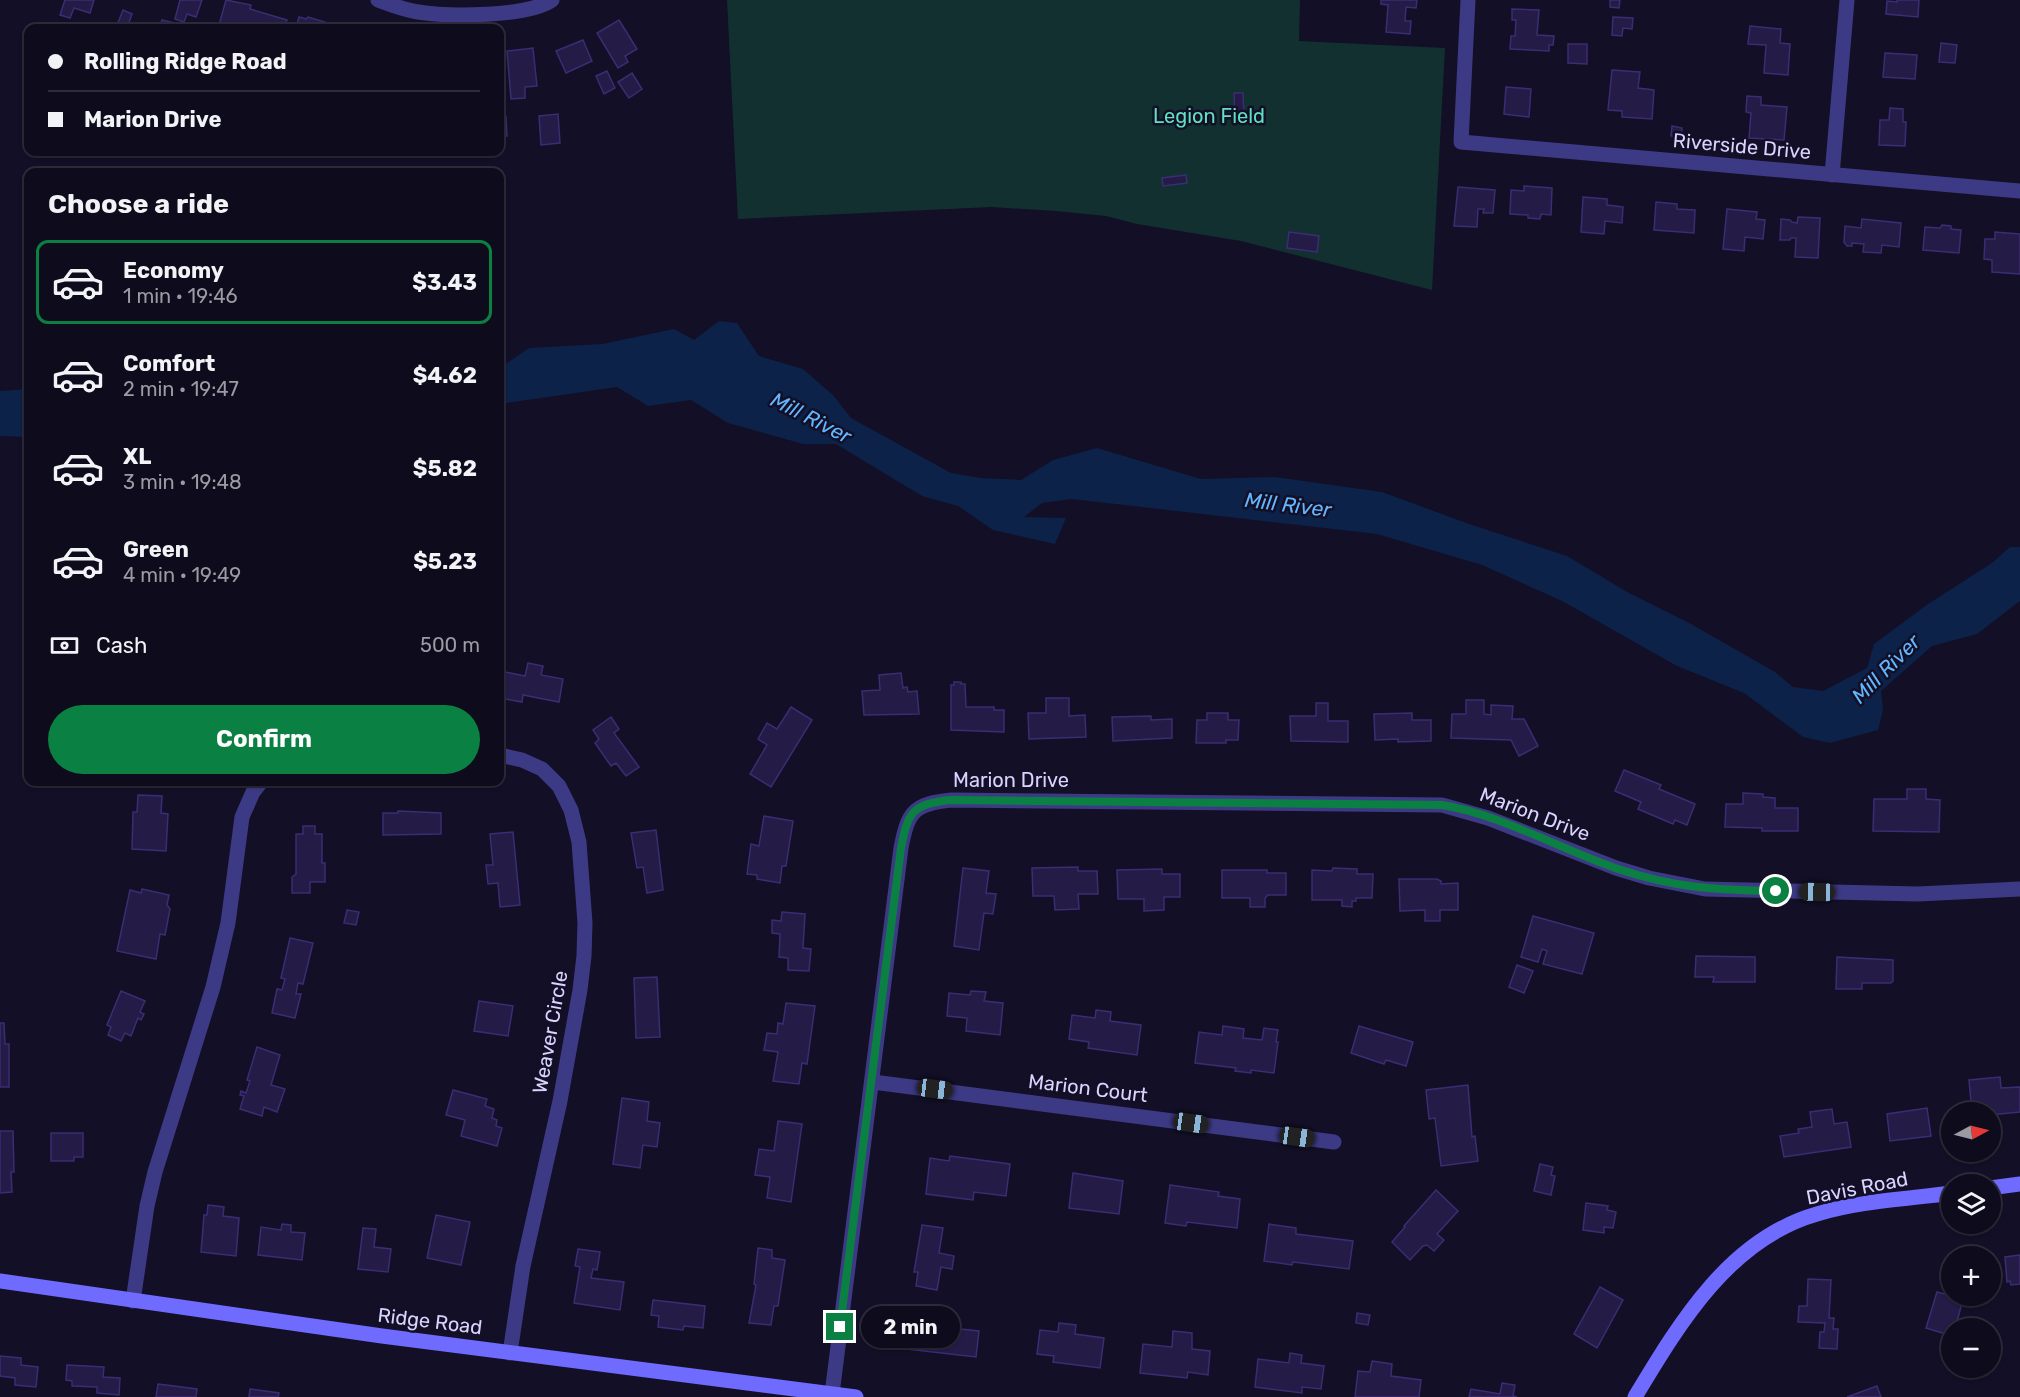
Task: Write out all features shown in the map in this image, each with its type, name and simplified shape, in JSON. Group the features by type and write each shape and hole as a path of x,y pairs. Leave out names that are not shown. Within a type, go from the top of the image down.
{"main road":[{"path":"2001,1187 2020,1184"},
{"name":"Davis Road","path":"1635,1397 1700,1297 1736,1260 1768,1236 1806,1218 1839,1208 1941,1194"},
{"name":"Ridge Road","path":"0,1281 510,1353 856,1397"}],"street":[{"path":"378,0 416,12 457,15 525,10 552,0"},
{"name":"Riverside Drive","path":"1468,0 1461,142 2020,191"},
{"path":"1832,175 1847,0"},
{"name":"Weaver Circle","path":"504,756 522,760 542,770 559,786 571,810 579,842 585,923 580,990 560,1101 523,1266 510,1353"},
{"path":"133,1301 147,1206 155,1172 213,987 228,923 242,817 258,786"},
{"name":"Marion Drive","path":"832,1394 906,823 921,806 951,800 1442,805 1488,818 1616,868 1649,878 1705,889 1918,894 2020,889"},
{"name":"Marion Court","path":"873,1082 1334,1142"}],"green space":[{"name":"Legion Field","path":"727,0 1300,0 1299,41 1445,48 1432,290 1241,241 1137,224 1106,216 992,207 738,219"}],"water":[{"name":"Mill River","path":"719,321 737,323 759,356 803,369 833,395 851,418 951,473 981,478 1021,480 1053,460 1097,448 1201,479 1275,477 1382,492 1567,556 1629,593 1691,624 1775,672 1793,687 1823,691 1867,668 1874,644 1928,604 1992,563 2010,547 2020,547 2020,601 1977,634 1932,646 1881,691 1883,710 1878,730 1830,743 1803,737 1744,693 1677,666 1562,601 1482,565 1377,534 1072,499 1042,503 1024,517 1066,518 1055,544 993,530 958,506 922,496 836,444 803,444 728,423 691,400 648,406 617,387 504,403 504,365 529,348 602,344 674,329 694,340"},
{"path":"24,389 24,437 0,436 0,391"}],"building":[{"path":"65,0 94,0 90,13 74,8 70,18 60,15"},
{"path":"180,0 202,0 196,17 187,14 184,22 175,19"},
{"path":"226,0 251,5 250,9 287,20 286,24 219,24"},
{"path":"1381,0 1417,0 1416,8 1406,7 1405,21 1411,21 1410,34 1386,32 1388,5 1381,4"},
{"path":"1610,0 1620,0 1619,8 1610,7"},
{"path":"1897,0 1919,0 1918,17 1886,14 1887,1 1897,2"},
{"path":"1512,9 1539,10 1537,35 1554,36 1553,45 1549,45 1549,51 1510,49 1511,36 1515,36 1516,20 1512,20"},
{"path":"123,10 132,14 128,24 118,24"},
{"path":"299,17 306,19 308,17 331,24 297,24"},
{"path":"1613,17 1633,18 1632,29 1623,28 1622,36 1612,35"},
{"path":"162,20 175,23 175,24 161,24"},
{"path":"619,20 637,49 625,56 628,62 618,68 597,33"},
{"path":"1750,26 1781,29 1780,43 1790,44 1788,75 1764,73 1766,45 1748,44"},
{"path":"583,40 592,61 566,73 556,51"},
{"path":"1941,43 1957,45 1955,63 1939,62"},
{"path":"1568,44 1587,44 1587,64 1568,63"},
{"path":"533,48 537,86 525,87 525,98 511,99 507,51"},
{"path":"1885,53 1917,55 1915,79 1883,77"},
{"path":"1612,70 1640,72 1638,88 1654,90 1652,119 1622,117 1622,111 1608,110"},
{"path":"607,71 615,88 604,94 596,76"},
{"path":"632,73 642,89 629,98 618,82"},
{"path":"1506,87 1531,89 1529,117 1504,114"},
{"path":"1234,93 1243,93 1244,118 1235,119"},
{"path":"1747,96 1761,97 1761,105 1787,107 1784,140 1749,138 1751,113 1746,112"},
{"path":"1890,108 1903,109 1903,122 1906,122 1905,146 1879,145 1880,120 1889,120"},
{"path":"558,114 560,143 541,145 539,116"},
{"path":"504,117 506,117 507,136 504,136"},
{"path":"1672,126 1682,128 1681,138 1671,136"},
{"path":"1186,175 1187,183 1163,186 1162,178"},
{"path":"1524,186 1552,188 1551,215 1541,214 1540,219 1528,218 1528,215 1510,214 1511,190 1524,191"},
{"path":"1458,187 1495,190 1493,213 1483,213 1484,209 1478,209 1477,227 1454,226"},
{"path":"1583,197 1607,199 1607,205 1623,207 1622,223 1605,221 1604,234 1581,232"},
{"path":"1656,202 1677,204 1677,209 1695,210 1694,233 1654,230"},
{"path":"1727,209 1757,212 1756,219 1765,220 1763,239 1745,237 1744,251 1723,249"},
{"path":"1798,217 1820,218 1818,258 1795,257 1796,238 1780,240 1781,219 1797,223"},
{"path":"1862,219 1901,223 1899,247 1882,245 1881,253 1863,252 1864,244 1852,243 1852,246 1847,246 1844,242 1845,226 1861,228"},
{"path":"1942,225 1961,230 1959,253 1923,250 1925,227 1940,228"},
{"path":"1289,232 1319,236 1317,252 1287,248"},
{"path":"1995,232 2020,234 2020,274 1992,272 1992,260 1984,259 1985,239 1995,239"},
{"path":"528,663 543,666 541,675 563,679 559,702 523,695 522,702 504,699 504,672 525,676"},
{"path":"901,673 903,688 907,687 908,692 917,691 919,714 864,715 862,691 880,690 879,675"},
{"path":"954,682 965,684 966,707 994,707 994,710 1004,710 1004,732 951,730 951,685 954,685"},
{"path":"1046,698 1069,698 1069,716 1085,715 1086,737 1029,739 1028,713 1046,713"},
{"path":"1466,700 1484,700 1484,714 1491,715 1491,705 1513,706 1512,719 1524,719 1538,746 1519,756 1511,740 1451,738 1452,714 1466,714"},
{"path":"1316,703 1328,703 1328,721 1348,721 1348,742 1291,741 1290,716 1316,716"},
{"path":"791,707 812,720 771,787 750,774 767,745 758,739 767,723 777,729"},
{"path":"1207,713 1228,713 1228,720 1239,720 1238,740 1226,740 1226,743 1196,743 1197,720 1207,720"},
{"path":"1412,713 1412,720 1431,720 1431,741 1375,740 1374,714"},
{"path":"1151,716 1151,720 1172,719 1172,738 1113,741 1112,717"},
{"path":"611,717 619,729 614,733 639,767 626,776 616,763 611,766 595,743 599,739 593,730"},
{"path":"1624,770 1661,785 1659,789 1695,804 1687,825 1675,820 1673,824 1638,809 1641,802 1615,791"},
{"path":"1907,789 1926,789 1926,799 1940,800 1939,832 1873,831 1874,799 1907,799"},
{"path":"1743,793 1763,794 1763,797 1775,798 1775,808 1798,808 1798,831 1762,831 1762,828 1725,827 1726,804 1743,804"},
{"path":"138,795 162,796 161,813 168,814 166,851 132,849 133,812 137,812"},
{"path":"398,811 441,813 441,834 383,835 383,813 398,813"},
{"path":"764,816 793,821 786,866 782,866 780,883 757,879 757,875 747,874 751,844 759,846"},
{"path":"303,826 315,826 315,834 322,834 322,863 325,863 325,882 310,882 310,893 292,893 292,877 296,874 296,834 303,834"},
{"path":"656,830 663,890 647,893 643,867 637,868 631,833"},
{"path":"513,832 520,905 500,907 498,883 488,884 486,865 493,865 490,834"},
{"path":"1078,867 1078,871 1097,871 1098,894 1078,894 1079,909 1055,910 1054,896 1033,896 1032,868"},
{"path":"963,868 989,871 986,893 996,894 993,914 984,913 979,950 954,946"},
{"path":"1333,868 1357,869 1357,874 1373,874 1372,898 1356,898 1356,901 1352,901 1352,907 1342,906 1342,900 1312,900 1312,870 1332,871"},
{"path":"1162,869 1162,874 1180,874 1180,897 1164,897 1164,910 1144,911 1144,899 1118,899 1117,870"},
{"path":"1222,870 1267,870 1267,873 1286,873 1286,895 1268,895 1265,898 1265,907 1250,907 1250,898 1222,898"},
{"path":"1399,879 1437,879 1441,881 1441,884 1458,883 1458,910 1440,910 1440,921 1425,921 1425,910 1400,911"},
{"path":"142,889 169,895 167,905 170,909 165,935 160,934 156,959 117,951 130,890 141,893"},
{"path":"347,910 359,912 356,925 344,923"},
{"path":"782,912 805,914 803,948 811,949 809,971 788,970 788,958 779,957 780,934 772,933 772,920 781,921"},
{"path":"1533,916 1594,933 1582,974 1543,964 1547,951 1542,949 1538,962 1521,957"},
{"path":"290,938 313,943 303,984 298,983 296,994 301,994 295,1018 272,1013 277,989 282,990 285,979 281,978"},
{"path":"1696,956 1755,957 1755,982 1713,982 1714,977 1695,977"},
{"path":"1837,957 1893,960 1893,981 1891,983 1862,983 1862,989 1836,989"},
{"path":"1517,965 1533,971 1524,993 1509,987"},
{"path":"657,977 660,1037 636,1038 634,978"},
{"path":"121,991 145,1001 140,1012 144,1014 141,1020 138,1018 131,1036 125,1033 121,1041 108,1035 111,1027 107,1025"},
{"path":"971,991 986,992 984,1001 1003,1003 1000,1035 966,1031 967,1018 947,1016 949,993 970,995"},
{"path":"479,1001 513,1006 508,1036 474,1031"},
{"path":"786,1003 815,1006 807,1064 802,1063 799,1084 773,1081 778,1052 764,1050 767,1033 777,1034 778,1023 783,1024"},
{"path":"1096,1010 1111,1012 1110,1021 1141,1025 1137,1055 1088,1048 1089,1042 1069,1039 1072,1015 1095,1018"},
{"path":"0,1023 4,1023 5,1044 9,1044 9,1087 0,1087"},
{"path":"1223,1026 1244,1029 1243,1038 1262,1040 1264,1028 1278,1030 1274,1073 1251,1070 1251,1073 1235,1071 1236,1068 1195,1063 1199,1032 1222,1035"},
{"path":"1359,1026 1413,1042 1406,1066 1386,1060 1384,1064 1351,1053"},
{"path":"257,1047 280,1055 271,1085 285,1089 277,1112 264,1107 262,1116 240,1109 244,1096 240,1095 241,1091 246,1093 250,1081 247,1080"},
{"path":"2000,1077 2001,1088 2020,1087 2020,1112 2001,1114 2001,1102 1971,1102 1969,1080"},
{"path":"1468,1085 1472,1137 1475,1136 1478,1161 1441,1166 1435,1118 1429,1119 1426,1090"},
{"path":"453,1090 487,1099 485,1106 494,1109 492,1118 497,1120 496,1126 502,1128 497,1146 461,1136 465,1120 446,1115"},
{"path":"622,1098 649,1102 647,1121 660,1123 657,1147 643,1145 640,1168 613,1164"},
{"path":"1927,1108 1931,1136 1890,1141 1887,1114"},
{"path":"1832,1109 1834,1124 1847,1122 1851,1147 1784,1157 1780,1136 1799,1133 1798,1129 1812,1127 1810,1112"},
{"path":"778,1121 802,1124 791,1202 767,1198 770,1177 755,1175 759,1149 774,1151"},
{"path":"0,1131 13,1131 12,1192 0,1193"},
{"path":"51,1133 83,1133 83,1157 74,1157 74,1161 51,1161"},
{"path":"950,1156 1010,1164 1006,1196 974,1192 973,1200 926,1194 930,1158 949,1161"},
{"path":"1540,1164 1553,1167 1551,1175 1555,1176 1551,1195 1534,1191"},
{"path":"1073,1173 1123,1181 1119,1214 1069,1208"},
{"path":"1170,1185 1219,1192 1218,1196 1240,1199 1237,1228 1187,1222 1186,1226 1165,1223"},
{"path":"1436,1190 1458,1211 1437,1234 1444,1240 1434,1251 1427,1245 1423,1246 1410,1260 1392,1242"},
{"path":"1586,1203 1608,1206 1607,1210 1616,1212 1613,1228 1604,1227 1604,1233 1583,1230"},
{"path":"208,1205 224,1207 223,1216 239,1218 236,1256 201,1252 204,1215 207,1215"},
{"path":"436,1215 470,1222 461,1265 427,1258"},
{"path":"282,1224 291,1225 291,1232 305,1233 302,1260 258,1255 261,1227 281,1230"},
{"path":"1269,1224 1296,1228 1296,1234 1353,1241 1349,1269 1264,1261"},
{"path":"922,1225 943,1228 939,1253 954,1256 952,1269 941,1267 937,1290 916,1286 918,1272 914,1272"},
{"path":"363,1228 376,1229 374,1247 391,1249 388,1272 358,1269"},
{"path":"758,1248 772,1250 772,1258 785,1260 778,1306 774,1306 771,1325 749,1323 756,1285 754,1284"},
{"path":"578,1249 600,1252 597,1270 593,1269 591,1278 624,1282 620,1310 574,1303 580,1267 575,1266"},
{"path":"2020,1255 2020,1284 2011,1285 2010,1281 2007,1282 2005,1257"},
{"path":"1808,1279 1831,1280 1829,1318 1834,1318 1833,1329 1838,1329 1837,1349 1819,1348 1820,1332 1824,1332 1825,1323 1798,1322 1799,1306 1807,1306"},
{"path":"1600,1287 1623,1300 1597,1348 1574,1334"},
{"path":"1937,1292 1941,1293 1941,1306 1961,1306 1958,1318 1941,1318 1941,1333 1926,1328"},
{"path":"653,1300 705,1306 703,1328 684,1326 683,1330 658,1327 659,1316 651,1315"},
{"path":"1357,1313 1370,1315 1368,1325 1356,1323"},
{"path":"928,1315 942,1317 941,1327 979,1331 976,1357 898,1348 902,1322 927,1325"},
{"path":"1059,1323 1076,1325 1075,1334 1104,1338 1100,1368 1053,1362 1054,1356 1037,1354 1040,1330 1058,1332"},
{"path":"1173,1331 1192,1333 1192,1349 1210,1351 1208,1375 1188,1372 1187,1378 1140,1373 1143,1344 1172,1347"},
{"path":"1290,1353 1302,1355 1301,1363 1324,1366 1321,1389 1302,1387 1302,1393 1255,1387 1258,1359 1289,1363"},
{"path":"0,1356 21,1358 21,1365 38,1367 36,1387 15,1385 15,1378 0,1376"},
{"path":"1372,1361 1392,1364 1391,1376 1421,1380 1419,1397 1355,1397 1358,1371 1370,1372"},
{"path":"67,1365 104,1367 103,1377 120,1378 119,1395 97,1393 97,1387 72,1386 72,1381 66,1380"},
{"path":"1502,1383 1515,1385 1513,1396 1517,1397 1469,1397 1471,1389 1500,1394"},
{"path":"158,1384 197,1389 196,1397 156,1397"},
{"path":"1877,1386 1881,1397 1847,1397"},
{"path":"250,1389 279,1393 278,1397 249,1397"}],"route":[{"path":"840,1327 901,848 906,823 921,806 951,800 1442,805 1488,818 1616,868 1649,878 1705,889 1776,891"}]}
